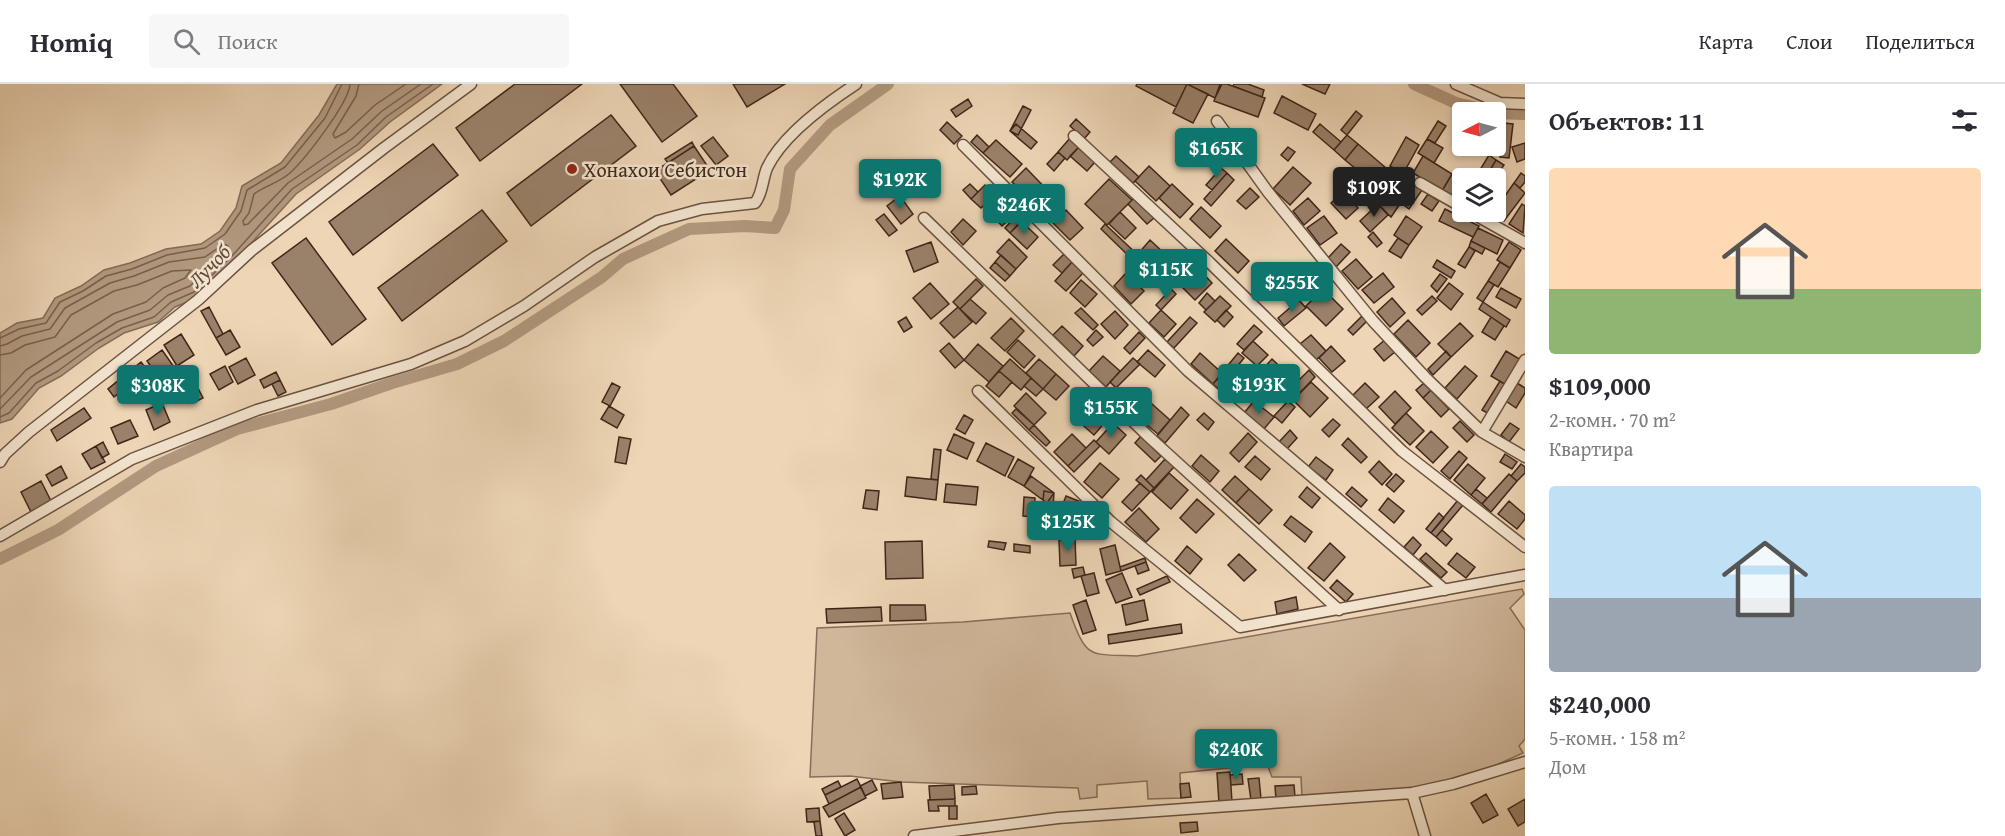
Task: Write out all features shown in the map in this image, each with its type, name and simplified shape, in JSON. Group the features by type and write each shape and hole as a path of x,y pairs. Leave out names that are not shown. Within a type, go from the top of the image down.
{"street":[{"path":"0,462 5,454 29,432 198,300 252,250 471,84"},
{"path":"0,536 132,459 257,410 411,363 465,342 524,306 595,257 658,221 702,209 755,203 760,197 767,168 787,141 830,101 856,84"},
{"path":"1456,84 1500,103 1525,104"},
{"path":"1217,121 1268,192 1373,321 1425,377 1482,432 1525,458"},
{"path":"1074,136 1209,262 1402,451 1525,547"},
{"path":"963,145 1188,371 1444,590"},
{"path":"1420,183 1452,201"},
{"path":"924,218 1148,436 1339,610"},
{"path":"1488,222 1525,243"},
{"path":"1482,432 1525,360"},
{"path":"978,391 1111,522 1240,627 1525,575"},
{"path":"914,836 1058,818 1412,793 1524,764"},
{"path":"1412,793 1425,836"}],"shaded area":[{"path":"1522,589 1524,594 1510,608 1525,630 1525,739 1519,746 1523,753 1472,776 1413,790 1302,797 1301,777 1272,777 1267,764 1180,773 1181,798 1148,799 1147,781 1097,785 1097,797 1080,799 1078,788 901,782 850,776 810,777 817,628 963,622 1070,613 1081,639 1092,651 1099,654 1137,656"}],"water":[{"name":"Лучоб","path":"337,84 442,84 390,122 360,149 296,194 236,260 197,298 175,307 158,322 124,333 99,348 61,376 39,388 12,419 0,423 0,333 17,323 43,318 55,298 81,286 104,270 166,249 201,244 220,231 236,208 242,186 281,163 319,115"}],"building":[{"path":"515,84 582,84 480,161 456,128"},
{"path":"620,84 673,84 697,116 662,142"},
{"path":"733,84 785,84 747,107"},
{"path":"1137,84 1187,84 1176,107 1136,86"},
{"path":"1187,84 1208,94 1193,123 1173,113"},
{"path":"1187,84 1222,84 1215,98"},
{"path":"1220,84 1227,84 1265,98 1258,117 1214,101"},
{"path":"1234,84 1248,84 1264,90 1262,97 1233,86"},
{"path":"1302,84 1330,84 1325,94"},
{"path":"1282,96 1316,114 1308,130 1274,113"},
{"path":"968,99 972,106 956,117 951,110"},
{"path":"1023,106 1031,110 1018,135 1010,131"},
{"path":"1356,111 1362,116 1347,135 1341,130"},
{"name":"Хонахои Себистон","path":"611,115 636,146 531,226 507,193"},
{"path":"1076,119 1090,132 1084,139 1070,126"},
{"path":"1438,121 1446,126 1435,143 1427,139"},
{"path":"947,122 962,136 954,144 940,130"},
{"path":"1506,123 1513,124 1509,158 1500,157 1506,156"},
{"path":"1016,124 1037,142 1031,149 1010,131"},
{"path":"1320,124 1341,142 1334,150 1313,132"},
{"path":"977,135 989,147 983,153 971,142"},
{"path":"1347,135 1358,144 1345,160 1334,150"},
{"path":"713,137 728,156 716,165 701,146"},
{"path":"1406,137 1419,145 1403,174 1390,166"},
{"path":"1070,138 1079,147 1067,160 1058,152"},
{"path":"1427,139 1443,148 1434,163 1418,153"},
{"path":"996,140 1022,164 1010,177 983,153"},
{"path":"692,142 694,146 668,163 665,159"},
{"path":"1525,143 1525,159 1517,162 1512,147"},
{"path":"433,144 458,175 353,255 329,222"},
{"path":"1358,144 1386,168 1373,183 1345,160"},
{"path":"694,146 710,170 671,195 655,171"},
{"path":"1079,147 1095,162 1087,171 1070,156"},
{"path":"1288,147 1295,152 1288,161 1281,155"},
{"path":"1058,152 1065,158 1054,171 1047,164"},
{"path":"1116,156 1139,177 1133,183 1110,162"},
{"path":"1423,156 1452,174 1442,191 1413,173"},
{"path":"1488,156 1496,160 1491,168 1481,168"},
{"path":"1496,160 1504,165 1502,168 1491,168"},
{"path":"1149,166 1170,186 1156,201 1135,181"},
{"path":"1293,167 1311,183 1290,205 1273,189"},
{"path":"1026,168 1049,192 1036,205 1012,182"},
{"path":"1221,168 1227,173 1212,190 1206,185"},
{"path":"1227,173 1234,180 1211,206 1204,199"},
{"path":"1521,173 1525,176 1525,182 1520,188 1514,183"},
{"path":"1452,174 1452,197 1442,191"},
{"path":"1109,179 1132,200 1107,225 1085,204"},
{"path":"1400,181 1411,188 1391,217 1363,189 1368,184 1387,203"},
{"path":"1514,183 1525,193 1506,218 1506,194"},
{"path":"970,184 978,192 971,199 963,190"},
{"path":"1172,184 1193,204 1180,218 1159,198"},
{"path":"1413,184 1422,190 1409,209 1401,203"},
{"path":"985,185 995,195 981,208 971,199"},
{"path":"1250,188 1259,197 1246,209 1237,201"},
{"path":"1343,192 1358,208 1346,219 1331,203"},
{"path":"1428,194 1439,201 1432,211 1421,204"},
{"path":"995,195 1014,215 1002,226 983,206"},
{"path":"900,196 913,214 901,224 887,206"},
{"path":"1134,198 1154,218 1147,224 1128,204"},
{"path":"1308,198 1320,211 1304,225 1293,211"},
{"path":"1378,204 1388,215 1370,232 1360,221"},
{"path":"1522,204 1525,206 1523,233 1509,224"},
{"path":"1201,207 1221,226 1210,238 1190,219"},
{"path":"1445,209 1452,212 1452,222 1471,222 1479,226 1473,237 1439,221"},
{"path":"482,210 507,241 402,321 378,288"},
{"path":"1066,210 1083,228 1070,240 1053,223"},
{"path":"1020,212 1026,217 1010,233 1005,228"},
{"path":"1120,212 1136,228 1125,239 1109,224"},
{"path":"884,214 897,230 889,236 876,220"},
{"path":"1324,216 1337,233 1320,245 1307,228"},
{"path":"1406,216 1422,227 1409,245 1394,235"},
{"path":"963,219 976,231 963,245 951,232"},
{"path":"1021,221 1038,237 1027,249 1010,233"},
{"path":"1105,224 1141,258 1136,263 1101,229"},
{"path":"1478,228 1503,240 1497,254 1471,241"},
{"path":"1373,232 1382,243 1377,247 1368,237"},
{"path":"306,238 366,319 332,345 272,263"},
{"path":"1398,238 1409,245 1401,258 1389,251"},
{"path":"1009,239 1027,257 1016,269 997,252"},
{"path":"1226,239 1249,261 1238,273 1215,251"},
{"path":"1150,240 1166,255 1155,268 1138,254"},
{"path":"1471,241 1485,248 1482,254 1469,247"},
{"path":"931,242 938,262 914,272 906,251"},
{"path":"1509,242 1521,250 1510,268 1497,260"},
{"path":"1341,244 1350,252 1336,267 1327,259"},
{"path":"1469,247 1475,251 1465,268 1458,264"},
{"path":"1169,251 1177,258 1166,271 1158,264"},
{"path":"1064,254 1072,262 1062,273 1053,265"},
{"path":"1001,255 1016,269 1010,276 995,262"},
{"path":"1356,259 1372,277 1358,289 1342,271"},
{"path":"1437,260 1455,271 1451,278 1433,267"},
{"path":"995,262 1010,276 1005,281 990,268"},
{"path":"1072,262 1083,273 1066,291 1055,281"},
{"path":"1192,262 1212,283 1195,300 1175,280"},
{"path":"1500,262 1510,268 1498,287 1488,281"},
{"path":"1126,273 1144,291 1131,304 1114,286"},
{"path":"1383,273 1394,287 1374,303 1362,290"},
{"path":"1440,274 1447,279 1437,292 1431,286"},
{"path":"976,279 983,286 960,309 953,302"},
{"path":"1081,280 1097,294 1085,307 1070,293"},
{"path":"1488,281 1494,285 1483,302 1477,298"},
{"path":"930,283 949,304 931,319 913,298"},
{"path":"1449,283 1463,294 1451,310 1437,298"},
{"path":"1501,288 1521,299 1516,308 1496,297"},
{"path":"1171,289 1176,294 1161,310 1156,305"},
{"path":"1323,289 1343,309 1326,326 1306,306"},
{"path":"1207,293 1215,301 1206,310 1199,303"},
{"path":"1220,296 1231,306 1215,322 1204,312"},
{"path":"1432,296 1437,301 1422,315 1417,310"},
{"path":"1392,298 1405,313 1390,327 1377,312"},
{"path":"970,299 986,313 976,324 960,309"},
{"path":"1299,300 1306,308 1284,326 1278,318"},
{"path":"1483,302 1510,320 1506,327 1479,309"},
{"path":"209,307 223,334 216,338 201,311"},
{"path":"958,307 972,322 954,338 940,323"},
{"path":"1081,308 1098,325 1093,330 1075,313"},
{"path":"1161,310 1176,324 1164,337 1149,323"},
{"path":"1226,310 1233,317 1224,327 1217,320"},
{"path":"1115,311 1128,325 1115,339 1101,324"},
{"path":"1363,315 1368,320 1353,335 1348,330"},
{"path":"906,317 912,327 904,332 898,322"},
{"path":"1190,317 1197,323 1174,348 1167,342"},
{"path":"1491,317 1504,326 1495,340 1482,332"},
{"path":"1011,318 1024,331 1005,351 991,338"},
{"path":"1408,320 1430,343 1416,357 1394,334"},
{"path":"1460,323 1473,336 1451,357 1438,344"},
{"path":"1254,325 1262,332 1244,350 1237,344"},
{"path":"1062,326 1083,346 1074,356 1053,335"},
{"path":"230,330 240,347 226,355 216,338"},
{"path":"1096,330 1103,337 1093,346 1087,340"},
{"path":"1139,332 1145,338 1130,354 1124,348"},
{"path":"181,334 194,355 177,366 164,345"},
{"path":"1311,335 1326,351 1315,361 1300,344"},
{"path":"1386,339 1396,351 1384,361 1374,349"},
{"path":"1018,340 1035,356 1024,368 1007,352"},
{"path":"1253,341 1268,355 1257,366 1242,353"},
{"path":"949,343 964,360 955,368 940,351"},
{"path":"978,344 1003,366 989,382 964,360"},
{"path":"1331,346 1345,361 1332,372 1319,358"},
{"path":"162,350 174,367 159,378 147,361"},
{"path":"1148,350 1165,365 1155,377 1137,362"},
{"path":"1446,351 1451,357 1433,375 1428,369"},
{"path":"1506,351 1521,360 1506,385 1491,376"},
{"path":"1200,353 1222,373 1213,384 1191,364"},
{"path":"1238,353 1244,358 1231,374 1225,369"},
{"path":"1103,356 1120,371 1106,387 1089,371"},
{"path":"246,358 255,375 238,384 229,367"},
{"path":"1133,358 1140,364 1116,388 1110,382"},
{"path":"1010,359 1031,378 1021,390 999,371"},
{"path":"1039,359 1056,374 1043,389 1026,373"},
{"path":"1272,359 1296,382 1285,394 1261,371"},
{"path":"141,362 147,370 114,397 108,389"},
{"path":"225,366 233,382 219,390 210,374"},
{"path":"1465,366 1477,376 1457,399 1445,388"},
{"path":"187,367 203,398 195,402 178,372"},
{"path":"1309,370 1315,377 1290,403 1283,396"},
{"path":"999,371 1012,382 999,397 986,386"},
{"path":"276,372 280,380 264,388 260,380"},
{"path":"1056,374 1069,386 1056,400 1043,389"},
{"path":"1221,375 1242,394 1234,402 1213,384"},
{"path":"1031,378 1043,389 1036,396 1024,386"},
{"path":"280,380 286,392 278,396 272,384"},
{"path":"1500,381 1506,385 1489,414 1482,410"},
{"path":"1311,382 1328,398 1310,417 1293,400"},
{"path":"612,383 620,387 610,406 602,402"},
{"path":"1365,383 1379,397 1366,409 1352,396"},
{"path":"1424,383 1431,390 1423,398 1416,390"},
{"path":"1517,383 1525,388 1525,393 1516,408 1506,401"},
{"path":"1431,390 1449,409 1441,417 1423,398"},
{"path":"1395,391 1411,408 1395,424 1379,407"},
{"path":"1026,393 1046,413 1034,425 1014,406"},
{"path":"1143,396 1170,420 1158,434 1130,411"},
{"path":"1254,401 1274,417 1264,429 1244,413"},
{"path":"1288,401 1295,407 1282,423 1274,416"},
{"path":"162,403 170,422 154,430 146,410"},
{"path":"609,406 624,415 617,428 601,419"},
{"path":"1092,406 1107,420 1094,435 1078,421"},
{"path":"1181,407 1189,415 1165,443 1157,436"},
{"path":"84,408 91,418 57,441 51,430"},
{"path":"1016,409 1034,425 1029,430 1012,413"},
{"path":"1204,413 1214,422 1208,430 1197,420"},
{"path":"1406,413 1424,431 1410,445 1392,428"},
{"path":"964,415 973,420 965,434 956,429"},
{"path":"1333,419 1340,425 1329,437 1322,430"},
{"path":"130,420 138,436 118,444 111,428"},
{"path":"1460,421 1474,435 1467,442 1453,428"},
{"path":"1113,423 1126,435 1109,454 1096,442"},
{"path":"1510,423 1519,429 1509,442 1501,435"},
{"path":"1034,425 1050,442 1046,446 1029,430"},
{"path":"1290,430 1297,438 1287,449 1279,442"},
{"path":"1431,431 1448,447 1433,463 1416,447"},
{"path":"1248,433 1257,442 1239,462 1230,453"},
{"path":"954,434 974,443 967,459 947,450"},
{"path":"1072,434 1086,448 1068,466 1054,452"},
{"path":"1141,436 1161,456 1155,462 1135,443"},
{"path":"619,437 631,439 626,464 615,462"},
{"path":"1348,438 1367,457 1361,463 1342,445"},
{"path":"1094,440 1100,446 1074,472 1068,466"},
{"path":"103,442 109,454 102,458 96,446"},
{"path":"986,443 1014,457 1005,476 977,461"},
{"path":"96,446 105,462 91,469 82,454"},
{"path":"934,449 941,450 938,480 931,479"},
{"path":"1459,451 1467,458 1450,479 1441,471"},
{"path":"1505,454 1517,462 1512,469 1500,462"},
{"path":"1201,455 1219,471 1210,482 1192,466"},
{"path":"1255,456 1270,469 1261,480 1245,467"},
{"path":"1316,457 1333,470 1326,480 1308,467"},
{"path":"1018,459 1034,468 1024,486 1008,477"},
{"path":"1165,459 1174,467 1154,488 1146,480"},
{"path":"1379,461 1392,474 1382,485 1369,472"},
{"path":"1100,463 1119,479 1102,498 1084,482"},
{"path":"1468,464 1485,478 1471,495 1454,480"},
{"path":"1521,464 1525,467 1525,473 1517,481 1511,476"},
{"path":"61,466 67,478 52,486 46,475"},
{"path":"1169,473 1188,490 1171,509 1152,492"},
{"path":"1396,474 1404,481 1394,492 1386,485"},
{"path":"1509,474 1517,481 1491,512 1482,504"},
{"path":"1141,475 1154,488 1150,492 1136,480"},
{"path":"1031,476 1054,493 1047,503 1024,486"},
{"path":"1235,476 1249,489 1236,503 1222,490"},
{"path":"907,477 938,480 936,500 905,496"},
{"path":"41,481 52,503 32,514 21,492"},
{"path":"1140,483 1150,492 1132,511 1122,502"},
{"path":"946,484 978,487 976,505 944,502"},
{"path":"1307,487 1320,498 1312,508 1299,497"},
{"path":"1352,487 1367,500 1361,507 1346,494"},
{"path":"1249,489 1272,510 1259,524 1236,503"},
{"path":"1476,489 1487,498 1482,504 1471,495"},
{"path":"866,490 879,491 877,510 863,508"},
{"path":"1044,491 1054,493 1052,520 1041,519"},
{"path":"1066,496 1086,504 1078,524 1058,517"},
{"path":"1024,497 1035,498 1034,517 1023,516"},
{"path":"1388,498 1404,511 1394,523 1379,510"},
{"path":"1197,499 1214,514 1196,533 1180,518"},
{"path":"1458,500 1463,505 1436,537 1431,533"},
{"path":"1509,501 1525,515 1525,519 1517,529 1498,514"},
{"path":"1139,508 1159,529 1146,542 1125,522"},
{"path":"1439,513 1444,518 1431,533 1426,529"},
{"path":"1291,516 1312,532 1305,542 1284,525"},
{"path":"1442,530 1452,539 1446,546 1436,537"},
{"path":"1413,537 1421,545 1413,555 1404,547"},
{"path":"1075,539 1076,565 1060,566 1059,540"},
{"path":"922,541 923,578 886,579 885,542"},
{"path":"989,541 1006,543 1004,550 988,547"},
{"path":"1330,543 1345,557 1324,581 1308,568"},
{"path":"1014,544 1030,546 1030,553 1014,551"},
{"path":"1115,545 1121,571 1106,575 1100,549"},
{"path":"1187,546 1202,559 1190,574 1175,561"},
{"path":"1426,553 1447,572 1441,578 1420,559"},
{"path":"1457,553 1475,567 1466,578 1448,564"},
{"path":"1239,554 1256,570 1244,581 1228,565"},
{"path":"1145,558 1146,562 1121,571 1120,567"},
{"path":"1146,562 1149,570 1138,574 1135,566"},
{"path":"1083,567 1085,575 1074,578 1072,569"},
{"path":"1094,573 1099,593 1087,596 1081,576"},
{"path":"1122,573 1132,597 1116,603 1106,580"},
{"path":"1167,576 1170,582 1140,595 1137,589"},
{"path":"1337,580 1353,594 1346,602 1330,588"},
{"path":"1296,597 1298,609 1277,614 1275,602"},
{"path":"1086,600 1096,630 1083,634 1073,605"},
{"path":"1144,600 1148,620 1126,625 1122,605"},
{"path":"890,605 925,605 926,620 890,621"},
{"path":"881,607 882,621 827,623 826,609"},
{"path":"1181,624 1182,633 1109,644 1108,635"},
{"path":"1230,772 1232,802 1219,803 1217,773"},
{"path":"1242,774 1243,784 1231,785 1230,775"},
{"path":"1259,778 1261,799 1251,800 1248,779"},
{"path":"857,779 861,787 829,804 825,795"},
{"path":"872,780 877,790 865,796 860,786"},
{"path":"838,781 841,787 825,795 822,789"},
{"path":"901,782 903,797 883,799 881,784"},
{"path":"1189,783 1191,797 1181,798 1180,784"},
{"path":"954,785 955,799 930,800 929,786"},
{"path":"1294,785 1295,797 1276,799 1275,786"},
{"path":"976,786 977,794 962,795 962,787"},
{"path":"861,787 866,798 829,817 823,807"},
{"path":"1486,794 1498,815 1483,823 1471,803"},
{"path":"955,799 955,806 938,806 939,811 929,811 928,800"},
{"path":"1525,799 1525,822 1518,826 1508,809"},
{"path":"949,806 957,806 957,819 949,819"},
{"path":"819,808 820,821 807,822 806,809"},
{"path":"844,813 855,830 845,836 835,819"},
{"path":"820,821 822,836 816,836 814,822"},
{"path":"1197,822 1198,831 1181,833 1180,823"}],"waterway":[{"path":"0,559 58,530 156,466 237,429 331,404 457,364 504,341 602,277 623,259 689,229 745,226 775,228 784,210 790,169 830,125 888,84"},
{"path":"1414,84 1454,102"},
{"path":"1506,113 1525,114"}],"place":[{"name":"Хонахои Себистон","path":"572,169"}]}
